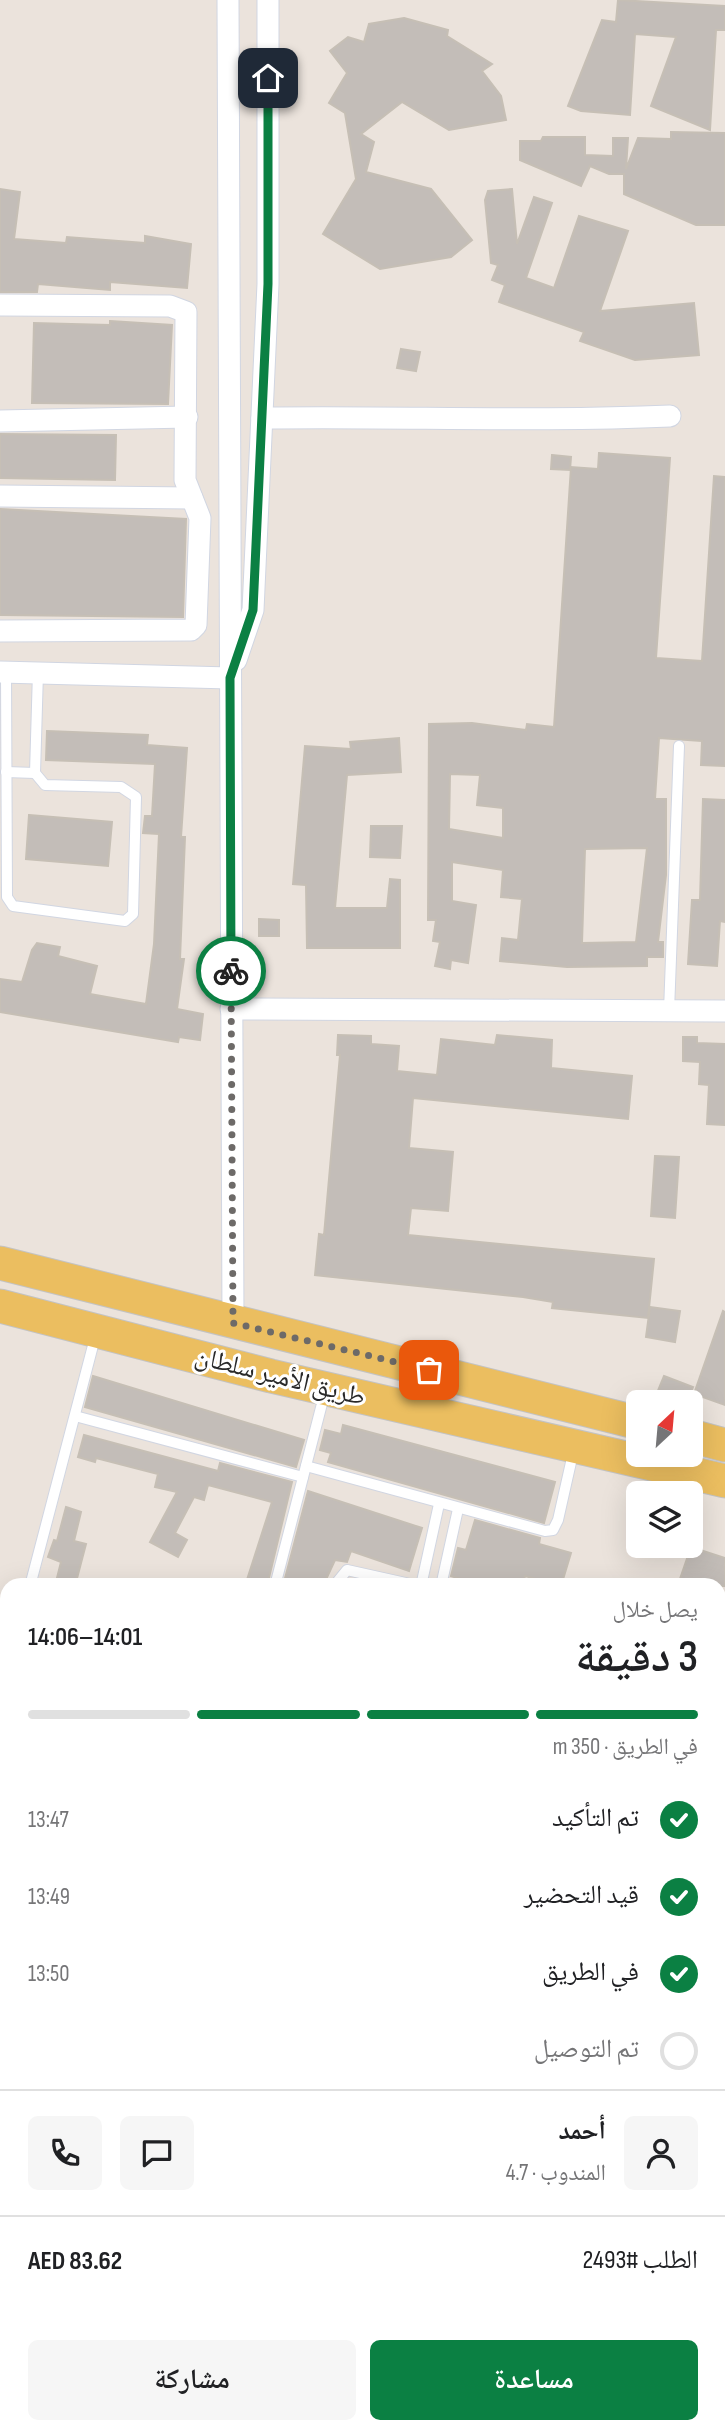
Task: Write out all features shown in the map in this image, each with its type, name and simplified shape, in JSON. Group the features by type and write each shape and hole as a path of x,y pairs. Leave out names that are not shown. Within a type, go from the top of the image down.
{"main road":[{"name":"طريق الأمير سلطان","path":"0,1262 233,1323 626,1420"},
{"name":"طريق الأمير سلطان","path":"0,1306 271,1377 725,1481"},
{"path":"271,1377 276,1356 352,1368 376,1357"},
{"path":"704,1439 725,1445"}],"street":[{"path":"228,0 233,1323"},
{"path":"230,678 253,610 268,284 268,0"},
{"path":"0,305 170,306 186,312 185,480 200,518 196,625 191,630 0,631"},
{"path":"262,418 400,416 576,420 670,416"},
{"path":"0,421 187,417"},
{"path":"0,496 192,498"},
{"path":"3,672 230,678"},
{"path":"231,1009 725,1011"}],"lane":[{"path":"3,672 7,897 13,906 125,920 133,915 136,797 121,787 45,785 35,773 38,672"},
{"path":"669,1011 679,746"},
{"path":"6,772 35,773"},
{"path":"32,1578 97,1331"},
{"path":"277,1578 326,1389"},
{"path":"75,1416 530,1528 553,1530 558,1520 575,1446"},
{"path":"422,1578 439,1504"},
{"path":"444,1578 458,1509"},
{"path":"340,1578 347,1570 384,1578"}],"building":[{"path":"618,0 725,6 725,30 716,30 710,130 651,106 676,37 635,34 630,115 581,111 568,106 602,20 616,22"},
{"path":"404,18 448,30 447,36 492,64 482,71 501,96 506,120 449,130 402,102 361,134 374,142 366,172 431,189 472,240 451,257 380,269 323,234 356,179 345,113 329,103 347,73 330,51 348,37 364,42 369,24"},
{"path":"671,132 725,133 725,225 696,225 624,194 624,174 609,174 590,166 581,186 520,160 520,141 541,141 543,137 585,137 585,155 613,156 613,138 628,138 626,169 638,138 671,139"},
{"path":"0,189 20,192 14,239 66,243 67,237 145,243 145,236 191,244 187,288 110,282 110,290 38,284 37,292 0,292"},
{"path":"512,189 517,244 534,197 552,203 526,278 554,288 579,216 628,231 600,311 694,303 699,355 635,360 580,341 584,332 499,302 505,285 492,280 498,265 491,263 485,200 488,191"},
{"path":"110,321 172,325 168,404 32,403 34,323 110,325"},
{"path":"401,349 420,352 416,371 397,368"},
{"path":"0,434 116,435 115,480 0,478"},
{"path":"599,453 670,458 656,658 702,661 714,476 725,477 725,766 701,765 702,741 659,738 655,799 666,799 666,875 658,942 663,942 663,957 647,957 647,966 567,967 500,961 502,938 518,940 522,899 501,897 503,870 452,862 452,901 476,905 468,963 451,960 450,969 435,966 440,942 433,941 436,920 428,920 429,724 472,723 526,730 527,724 554,727 571,467 598,469","holes":["450,774 480,775 477,805 503,808 503,838 449,829","647,848 636,942 582,943 585,849"]},
{"path":"552,455 571,457 570,470 551,469"},
{"path":"0,509 186,519 183,617 0,615"},
{"path":"47,731 148,735 147,745 187,748 181,837 185,837 180,959 184,959 177,1009 203,1014 200,1040 179,1037 178,1042 0,1012 0,979 22,982 32,950 37,943 60,947 58,956 97,966 90,994 146,1004 154,944 159,834 143,833 145,816 152,816 155,764 46,760"},
{"path":"399,738 401,772 347,775 335,908 387,908 390,879 400,880 400,948 307,948 306,885 293,884 305,746 351,749 350,742"},
{"path":"703,799 725,800 725,922 720,921 717,966 688,964 692,900 700,900"},
{"path":"29,815 112,822 108,866 26,859"},
{"path":"371,826 402,826 400,858 370,857"},
{"path":"259,919 279,920 279,936 259,936"},
{"path":"338,1035 371,1036 371,1044 399,1046 397,1071 437,1075 441,1039 495,1045 497,1035 552,1040 551,1068 632,1076 628,1119 413,1098 409,1148 453,1152 448,1211 411,1208 408,1235 654,1259 648,1318 552,1308 553,1302 523,1297 315,1275 319,1234 324,1235 340,1055 337,1055"},
{"path":"683,1037 697,1037 697,1043 725,1044 725,1125 707,1124 709,1085 699,1084 700,1062 683,1061"},
{"path":"655,1156 679,1157 675,1218 651,1216"},
{"path":"650,1307 680,1311 675,1342 646,1337"},
{"path":"723,1311 725,1405 704,1398 704,1390 695,1390"},
{"path":"93,1376 304,1440 296,1467 85,1407"},
{"path":"664,1376 693,1387 692,1390 658,1390"},
{"path":"343,1425 555,1482 544,1523 328,1462 331,1453 320,1450 325,1430 341,1434"},
{"path":"84,1435 218,1471 220,1463 292,1482 269,1578 248,1578 272,1502 208,1485 204,1500 194,1497 175,1533 187,1540 178,1557 150,1542 177,1492 155,1487 158,1474 96,1458 95,1462 78,1457"},
{"path":"308,1491 422,1528 409,1571 351,1551 347,1562 335,1560 327,1578 285,1578"},
{"path":"66,1507 81,1512 74,1541 86,1544 77,1578 57,1578 61,1562 48,1557 54,1540 57,1541"},
{"path":"475,1520 540,1538 539,1544 571,1553 563,1578 451,1576 458,1548 466,1550"},
{"path":"703,1551 725,1558 725,1578 680,1578 687,1558 703,1558"}],"way so far":[{"path":"231,971 233,1323 429,1370"}],"route":[{"path":"231,971 230,678 253,610 268,284 268,78"}]}
